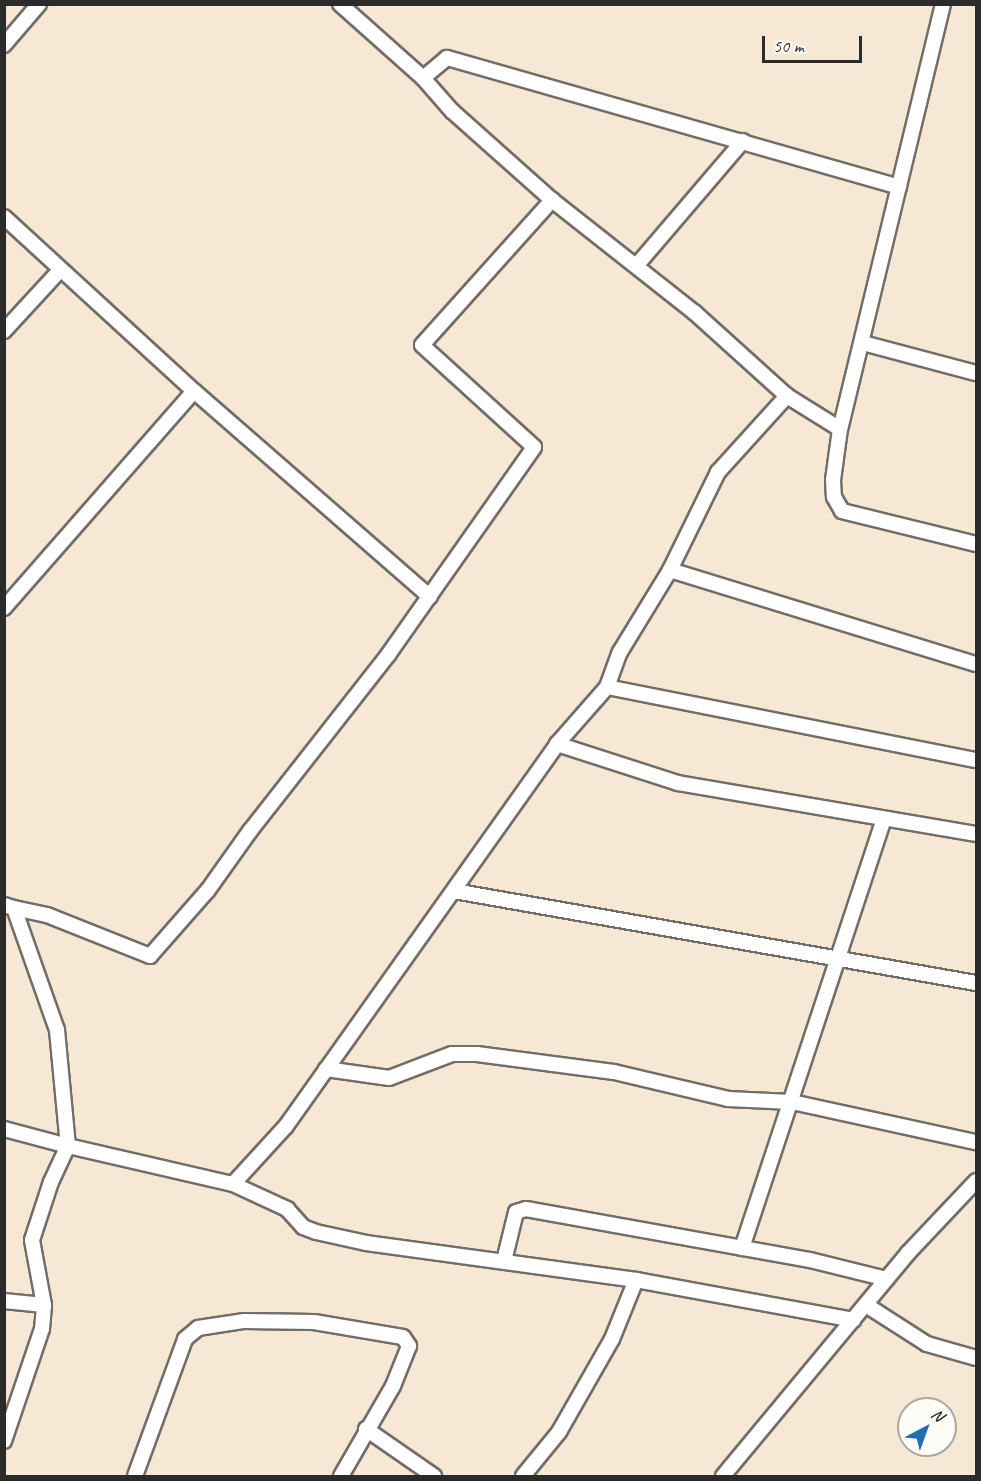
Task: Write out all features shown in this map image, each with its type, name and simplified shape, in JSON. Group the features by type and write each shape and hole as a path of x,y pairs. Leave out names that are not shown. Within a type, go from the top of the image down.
{"street":[{"path":"4,45 39,4"},
{"path":"340,4 423,78 452,111 552,200 637,265 787,396 840,429"},
{"path":"938,6 863,343 840,429 833,480 834,497 842,511 976,544"},
{"path":"423,78 447,58 899,187"},
{"path":"637,265 743,141"},
{"path":"9,907 47,915 150,956 208,890 429,597 534,447 422,345 552,200"},
{"path":"4,218 194,391 429,597"},
{"path":"4,331 60,270"},
{"path":"863,343 976,373"},
{"path":"4,608 194,391"},
{"path":"233,1184 286,1126 557,744 607,687 620,652 670,570 718,472 787,396"},
{"path":"670,570 976,664"},
{"path":"607,687 976,760"},
{"path":"557,744 678,783 976,834"},
{"path":"742,1248 884,819"},
{"path":"454,891 976,983"},
{"path":"4,1441 42,1329 44,1305 32,1240 51,1182 68,1146 57,1030 9,907"},
{"path":"326,1069 389,1078 424,1068 452,1054 477,1054 614,1072 728,1099 792,1102 976,1142"},
{"path":"4,1129 233,1184 286,1209 303,1227 316,1232 366,1243 636,1280 853,1320"},
{"path":"723,1476 887,1279 976,1181"},
{"path":"504,1261 519,1209 742,1248 887,1279"},
{"path":"523,1476 559,1432 612,1339 636,1280"},
{"path":"4,1301 44,1305"},
{"path":"866,1305 927,1344 976,1358"},
{"path":"135,1476 185,1339 198,1328 244,1321 314,1322 403,1337 410,1346 403,1366 341,1476"},
{"path":"366,1430 434,1476"}]}
